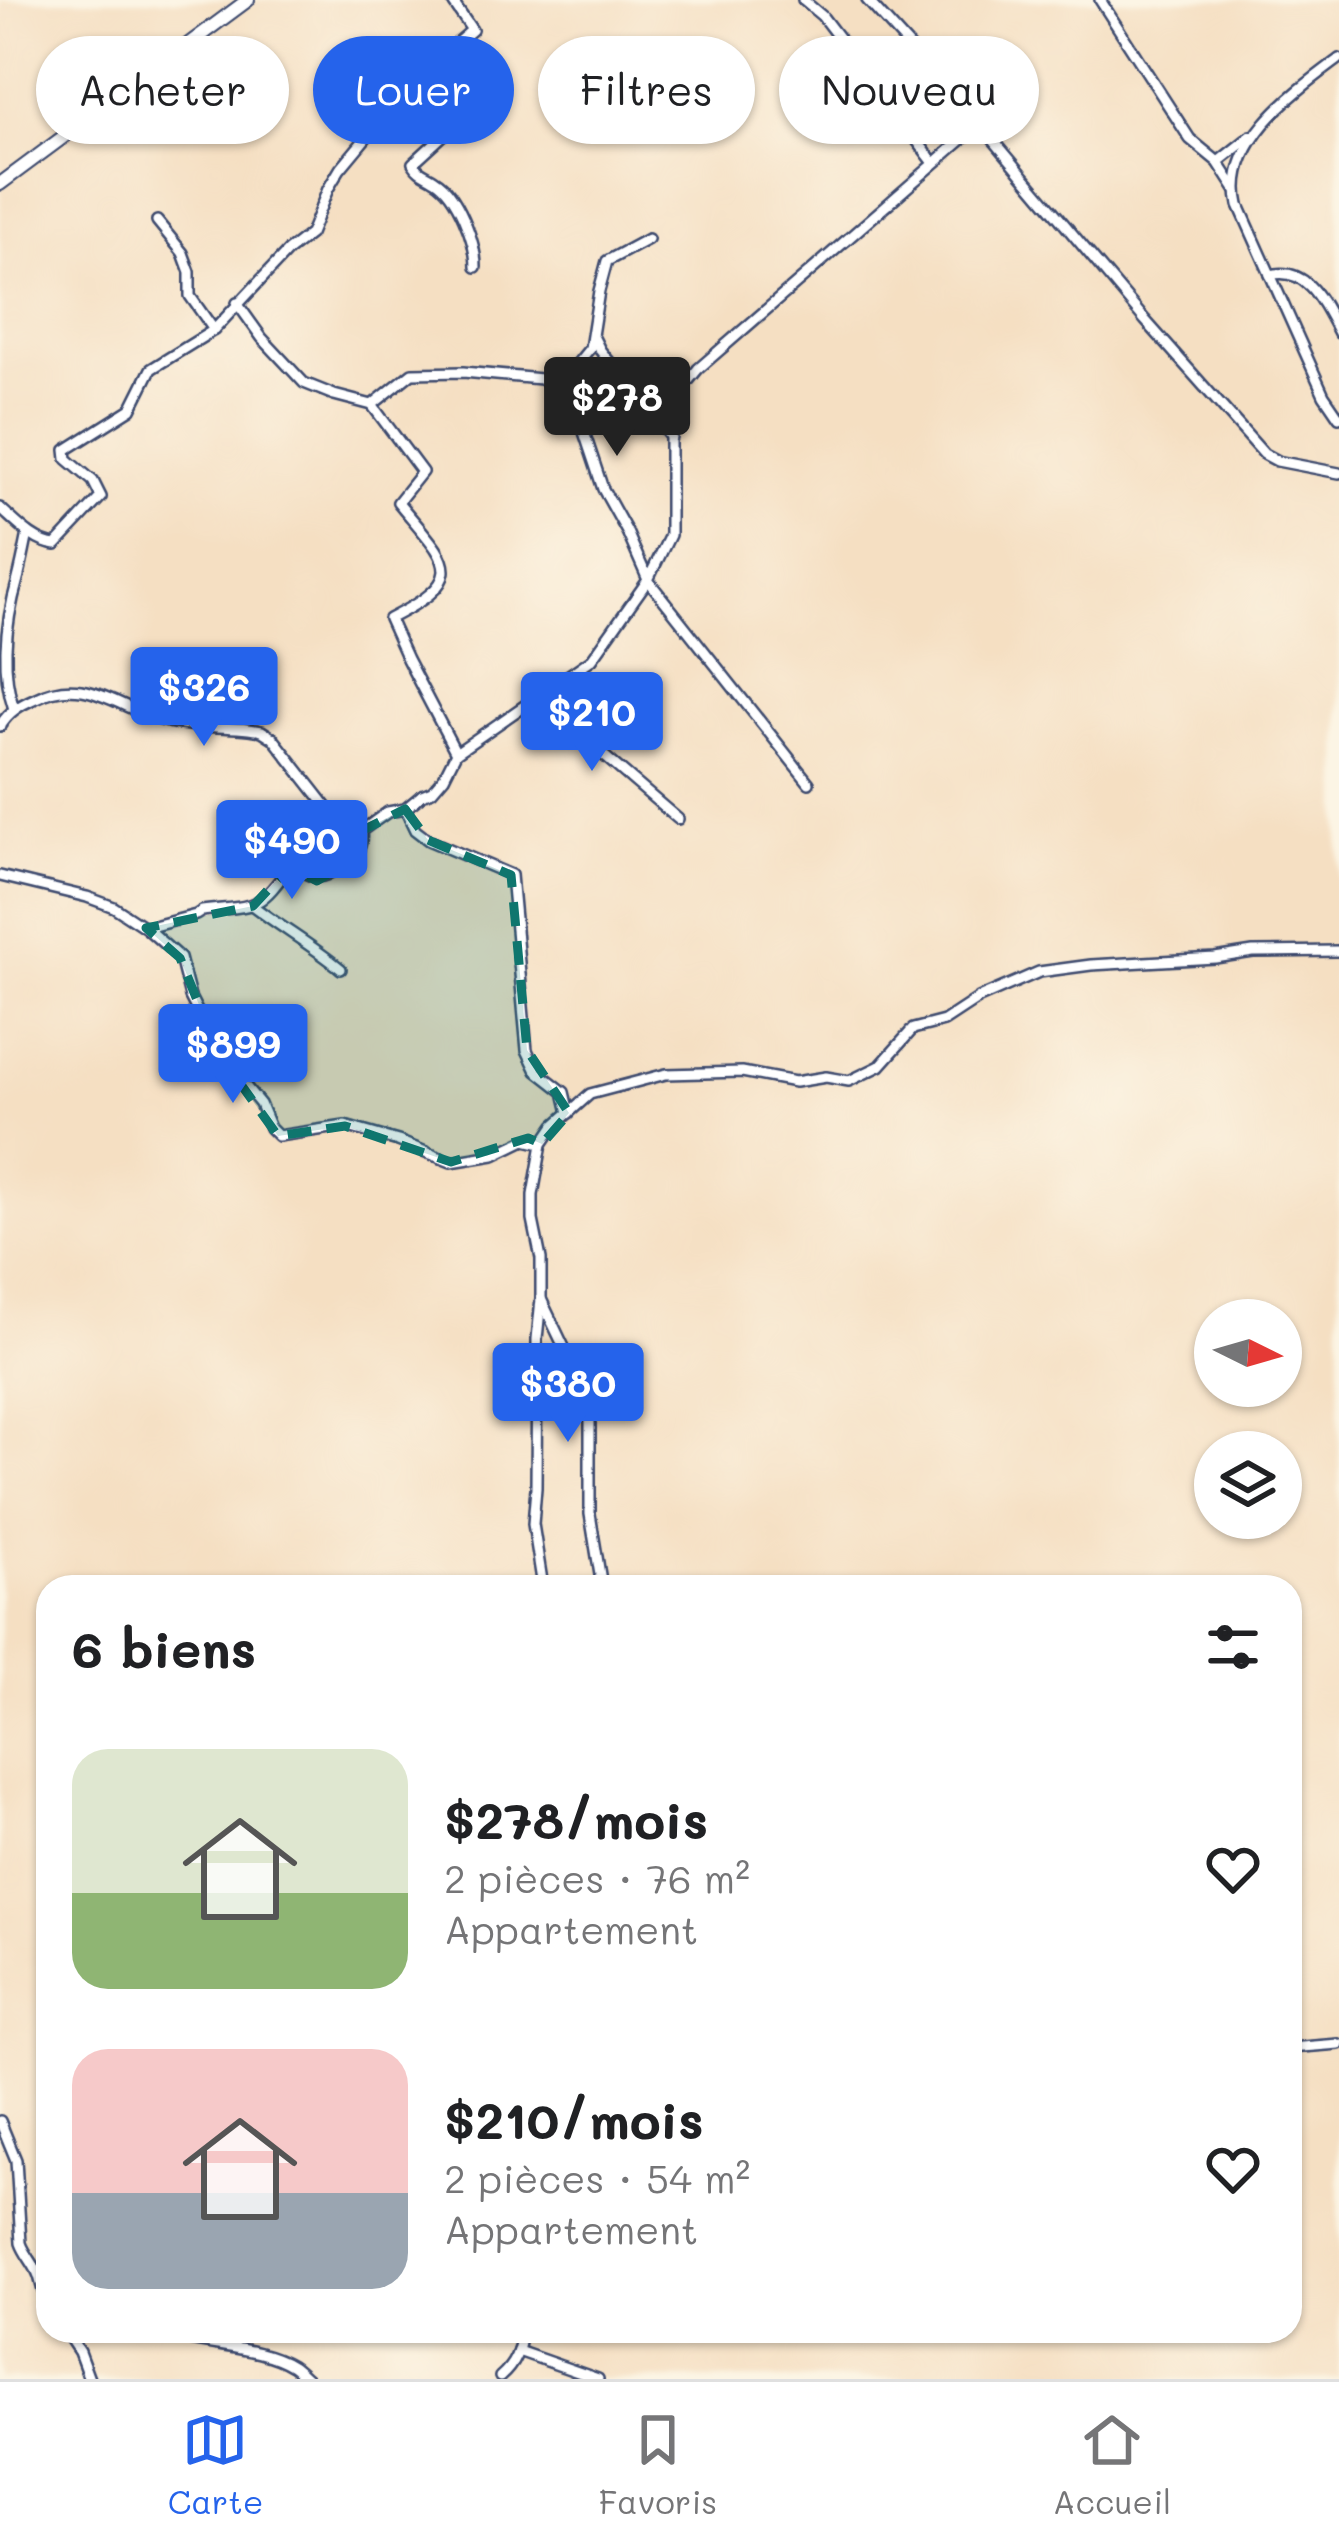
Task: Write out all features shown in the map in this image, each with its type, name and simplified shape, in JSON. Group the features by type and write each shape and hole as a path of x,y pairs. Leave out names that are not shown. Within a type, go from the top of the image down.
{"street":[{"path":"0,184 248,0"},
{"path":"456,0 454,4 472,30 465,36"},
{"path":"803,0 822,16 934,163"},
{"path":"867,0 900,36"},
{"path":"1100,0 1190,139 1218,162 1236,190"},
{"path":"1218,162 1339,58"},
{"path":"1260,129 1239,169 1239,205 1324,395 1339,417"},
{"path":"0,508 28,532 56,545 101,496 93,481 67,459 66,450 131,409 151,369 214,330 310,234 328,189 361,144"},
{"path":"433,144 412,163 453,198 474,246 476,267"},
{"path":"0,726 14,709 55,688 88,691 171,723 262,731 350,830 362,831 388,812 405,809 444,777 456,753 592,659 649,580 670,536 670,414 675,397 698,369 956,144"},
{"path":"997,144 1264,454 1339,473"},
{"path":"158,221 183,253 190,272 190,296 214,330"},
{"path":"563,381 590,348 607,261 648,238"},
{"path":"1270,275 1280,272 1311,285 1339,333"},
{"path":"237,303 304,383 372,405 422,472 398,502 444,557 442,582 423,602 389,619 456,753"},
{"path":"592,334 599,350 671,438"},
{"path":"372,405 412,373 463,372 563,381"},
{"path":"563,381 603,489 649,580 809,783"},
{"path":"14,709 3,682 1,648 28,532"},
{"path":"539,694 678,818"},
{"path":"405,809 415,830 428,840 511,875 527,1050 537,1071 564,1092 569,1113"},
{"path":"146,928 202,910 253,906 290,866 317,877 326,875 353,859 363,841 362,831"},
{"path":"0,876 114,907 180,958 190,997 219,1054 260,1104 278,1136 345,1126 451,1162 494,1155 525,1140 542,1144"},
{"path":"253,906 341,969"},
{"path":"541,1575 533,1524 542,1299 533,1208 542,1144 590,1094 666,1074 742,1072 795,1082 826,1077 849,1081 880,1066 913,1028 944,1021 979,998 1039,972 1253,952 1339,951"},
{"path":"542,1299 590,1414 590,1514 600,1575"},
{"path":"1302,2047 1339,2044"},
{"path":"0,2121 16,2160 21,2242 36,2267"},
{"path":"73,2343 89,2379"},
{"path":"199,2343 265,2356 293,2367 307,2379"},
{"path":"500,2378 519,2343"},
{"path":"518,2351 598,2379"}],"highlighted area":[{"path":"405,809 428,840 511,875 527,1050 569,1113 542,1144 528,1138 451,1162 345,1126 278,1136 219,1054 180,958 146,928 253,906 290,866 317,881 353,859 361,831"}]}
